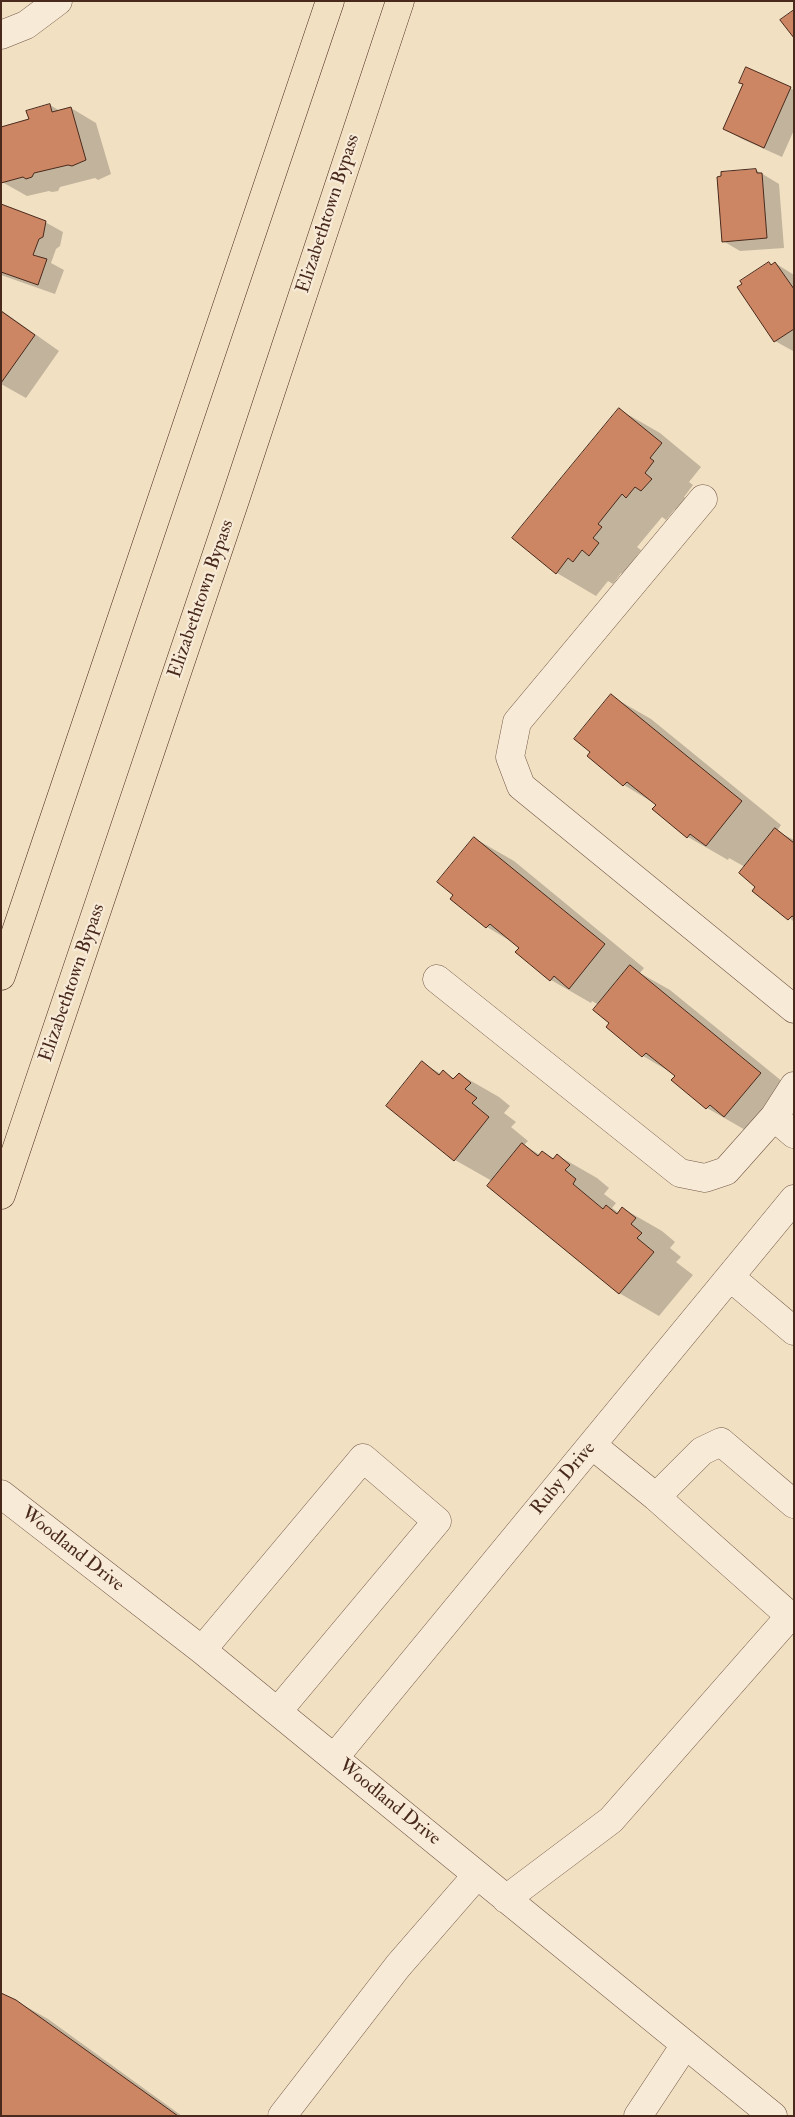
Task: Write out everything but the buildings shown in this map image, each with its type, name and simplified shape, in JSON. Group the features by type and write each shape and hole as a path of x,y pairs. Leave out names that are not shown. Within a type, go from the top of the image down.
{"highway":[{"path":"1,976 330,1"},
{"name":"Elizabethtown Bypass","path":"1,1196 233,507 400,1"}],"street":[{"path":"1,35 26,25 58,1"},
{"path":"703,499 517,722 510,757 522,786 794,1009"},
{"path":"437,979 680,1173 705,1178 726,1171 784,1125 794,1086"},
{"name":"Ruby Drive","path":"334,1758 794,1199"},
{"path":"730,1277 794,1331"},
{"path":"656,1498 702,1450 721,1442 794,1504"},
{"path":"506,1899 611,1820 792,1617 656,1498 592,1445"},
{"path":"202,1650 363,1458 437,1521 278,1710"},
{"name":"Woodland Drive","path":"1,1494 278,1710 334,1758 773,2116"},
{"path":"290,2113 398,1966 477,1875"},
{"path":"638,2116 685,2045"}]}
